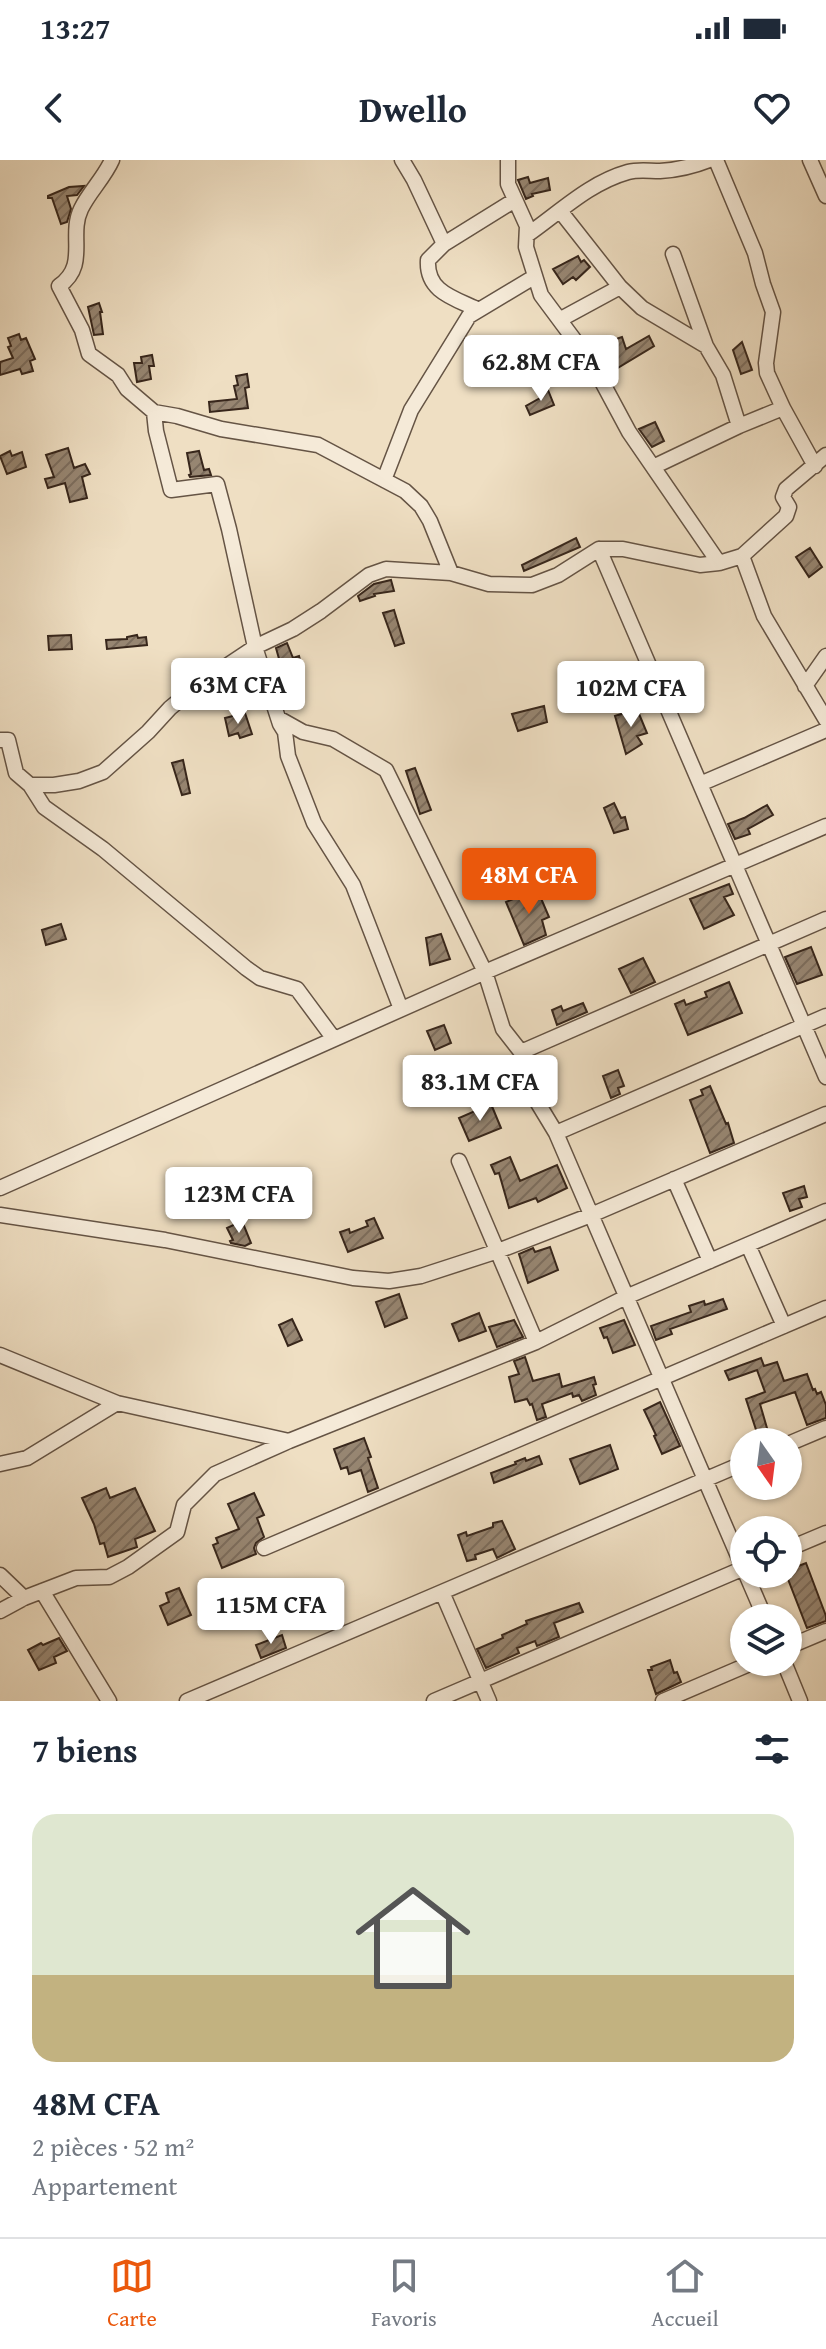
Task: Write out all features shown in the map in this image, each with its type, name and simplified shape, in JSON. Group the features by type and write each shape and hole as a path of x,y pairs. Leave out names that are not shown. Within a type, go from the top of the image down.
{"street":[{"path":"112,160 79,211 76,264 69,278 59,286 82,330 89,354 118,375 127,389 154,412 221,429 318,445 405,491 421,506 430,521 451,573"},
{"path":"402,160 444,244"},
{"path":"508,160 508,184 525,219 526,247 541,295 593,365 629,432 719,563"},
{"path":"527,235 605,179 633,170 658,171 709,160"},
{"path":"30,785 79,781 103,772 198,685 255,647 312,617 369,575 386,569 451,573 489,584 532,585 558,575 599,549 623,549 700,565 719,563 742,556 786,516 789,507 783,497 786,489 821,460 783,408 767,373 773,312 755,253 716,160"},
{"path":"810,160 826,196"},
{"path":"479,310 437,289 430,280 428,260 444,244 515,200"},
{"path":"561,212 620,287 642,308 706,346"},
{"path":"673,254 706,346 723,375 739,426"},
{"path":"384,480 411,410 469,316 534,277"},
{"path":"561,319 620,287"},
{"path":"653,467 783,408"},
{"path":"154,412 158,443 171,490 217,484 255,647 285,732 288,756 314,823 353,885 401,1009"},
{"path":"599,549 826,1077"},
{"path":"742,556 764,616 826,720"},
{"path":"805,686 826,656"},
{"path":"278,718 303,732 333,739 386,770 485,972 503,1029 521,1052 533,1095 556,1133 730,1537"},
{"path":"700,784 826,730"},
{"path":"0,740 8,740 16,773 30,785 44,807 103,849 246,968 260,978 297,989 334,1039"},
{"path":"0,1188 485,972 826,826"},
{"path":"521,1052 826,919"},
{"path":"556,1133 826,1016"},
{"path":"0,1215 165,1240 353,1278 389,1281 421,1276 498,1251 591,1215 826,1114"},
{"path":"459,1161 536,1342"},
{"path":"674,1179 710,1261"},
{"path":"0,1611 76,1578 109,1577 128,1567 177,1532 184,1505 215,1474 536,1342 626,1297 826,1211"},
{"path":"748,1245 784,1326"},
{"path":"264,1548 826,1308"},
{"path":"0,1355 117,1403 289,1441"},
{"path":"0,1464 27,1458 117,1403"},
{"path":"802,1438 826,1428"},
{"path":"187,1701 730,1469"},
{"path":"802,1543 826,1533"},
{"path":"0,1575 24,1598"},
{"path":"434,1701 730,1576"},
{"path":"42,1591 109,1701"},
{"path":"442,1592 489,1701"},
{"path":"802,1641 826,1631"},
{"path":"663,1701 730,1672"},
{"path":"790,1676 800,1701"}],"building":[{"path":"528,177 530,183 548,178 550,190 532,194 526,199 518,180"},
{"path":"84,186 77,195 67,196 71,209 67,222 61,224 52,198 48,196 69,187"},
{"path":"578,256 590,267 576,280 573,277 563,284 553,269"},
{"path":"99,303 103,334 94,335 88,307"},
{"path":"19,334 21,340 26,338 35,359 30,361 33,371 22,374 20,369 0,375 0,362 13,358 8,338"},
{"path":"649,336 654,346 616,369 615,366 607,370 600,358 613,352 610,341 622,337 626,349"},
{"path":"742,342 752,370 741,374 733,350"},
{"path":"152,355 154,366 149,366 151,379 137,382 134,363 142,363 141,357"},
{"path":"247,374 249,387 245,388 248,408 210,412 209,402 237,399 234,386 238,385 236,376"},
{"path":"548,390 554,405 530,415 526,406"},
{"path":"655,422 664,441 652,447 639,429"},
{"path":"68,448 74,468 85,464 90,474 82,477 87,498 70,502 65,483 48,488 45,479 54,477 46,455"},
{"path":"10,451 12,456 22,452 26,467 7,474 0,456"},
{"path":"199,451 204,470 209,469 211,475 190,477 187,453"},
{"path":"576,538 580,547 524,571 522,565"},
{"path":"810,548 822,567 809,577 796,557"},
{"path":"391,580 394,591 374,594 360,601 358,596 374,584"},
{"path":"394,610 404,643 395,646 383,613"},
{"path":"71,635 72,649 49,650 48,636"},
{"path":"137,635 138,638 146,637 147,645 107,649 106,640"},
{"path":"287,643 293,658 299,656 302,667 283,673 276,648"},
{"path":"544,706 547,722 518,731 512,714"},
{"path":"637,709 647,733 637,736 642,744 626,754 615,716"},
{"path":"245,713 252,734 240,738 238,733 229,736 225,718"},
{"path":"183,760 190,793 182,795 172,763"},
{"path":"415,768 431,810 420,814 406,771"},
{"path":"614,803 621,818 625,817 628,829 614,833 604,808"},
{"path":"767,805 773,815 748,829 750,834 735,839 728,824"},
{"path":"729,884 733,894 724,897 734,915 704,929 690,899"},
{"path":"537,889 549,917 542,920 546,935 524,945 506,902"},
{"path":"61,924 66,939 46,945 42,930"},
{"path":"441,934 450,959 430,965 426,938"},
{"path":"811,947 822,975 797,984 785,957"},
{"path":"643,958 655,982 631,993 619,969"},
{"path":"729,982 742,1013 688,1035 675,1004 684,1000 686,1005 707,997 705,992"},
{"path":"583,1003 587,1012 557,1025 552,1010 561,1006 563,1011"},
{"path":"444,1025 451,1043 435,1050 427,1031"},
{"path":"618,1070 624,1086 618,1088 620,1094 611,1098 603,1076"},
{"path":"710,1086 734,1143 710,1153 690,1100 703,1095 701,1090"},
{"path":"491,1104 501,1128 469,1141 459,1118"},
{"path":"510,1157 520,1181 557,1165 567,1188 538,1202 536,1198 509,1208 499,1173 495,1174 491,1165"},
{"path":"804,1186 807,1197 799,1199 802,1207 790,1211 783,1193"},
{"path":"374,1218 383,1238 348,1252 340,1232 349,1229 350,1233 368,1226 366,1221"},
{"path":"242,1221 251,1243 245,1246 231,1243 233,1240 227,1228"},
{"path":"550,1247 558,1270 528,1283 519,1254 533,1248 535,1252"},
{"path":"399,1294 407,1318 385,1327 376,1302"},
{"path":"723,1299 727,1309 670,1329 672,1334 656,1340 651,1326 691,1312 689,1306"},
{"path":"479,1313 486,1331 459,1341 452,1324"},
{"path":"292,1319 302,1340 288,1346 279,1325"},
{"path":"514,1320 523,1337 497,1347 489,1327"},
{"path":"624,1320 635,1345 613,1353 600,1328"},
{"path":"525,1357 533,1381 559,1374 562,1387 594,1377 596,1395 582,1401 579,1395 573,1397 572,1393 542,1404 546,1417 537,1420 527,1399 515,1402 509,1377 519,1374 514,1361"},
{"path":"761,1358 764,1366 777,1362 784,1381 807,1374 813,1390 817,1394 821,1392 826,1405 826,1418 807,1425 795,1392 760,1404 767,1428 755,1428 746,1399 765,1392 757,1370 729,1380 725,1371"},
{"path":"660,1402 680,1446 662,1454 644,1410"},
{"path":"364,1438 378,1488 368,1492 361,1470 349,1474 347,1467 341,1469 334,1449"},
{"path":"610,1445 618,1469 580,1484 570,1459"},
{"path":"539,1456 542,1464 494,1483 491,1473 525,1458 526,1461"},
{"path":"106,1488 110,1498 135,1488 155,1531 135,1539 137,1547 108,1557 82,1498"},
{"path":"254,1493 264,1515 257,1518 264,1537 256,1543 256,1554 222,1568 213,1545 218,1543 216,1538 239,1529 228,1504"},
{"path":"502,1521 515,1549 497,1558 493,1549 467,1561 458,1535 466,1532 467,1536"},
{"path":"806,1563 826,1616 826,1621 807,1628 802,1604 798,1604 791,1588 802,1588 802,1565"},
{"path":"179,1588 191,1615 168,1625 160,1606 169,1602 166,1593"},
{"path":"579,1603 583,1612 554,1623 559,1637 537,1646 535,1641 517,1648 519,1653 486,1668 477,1649 503,1638 502,1635 527,1624 526,1621"},
{"path":"282,1635 286,1648 261,1658 256,1645"},
{"path":"59,1638 67,1651 54,1657 56,1663 39,1670 28,1650"},
{"path":"670,1660 681,1682 656,1694 648,1670"}]}
